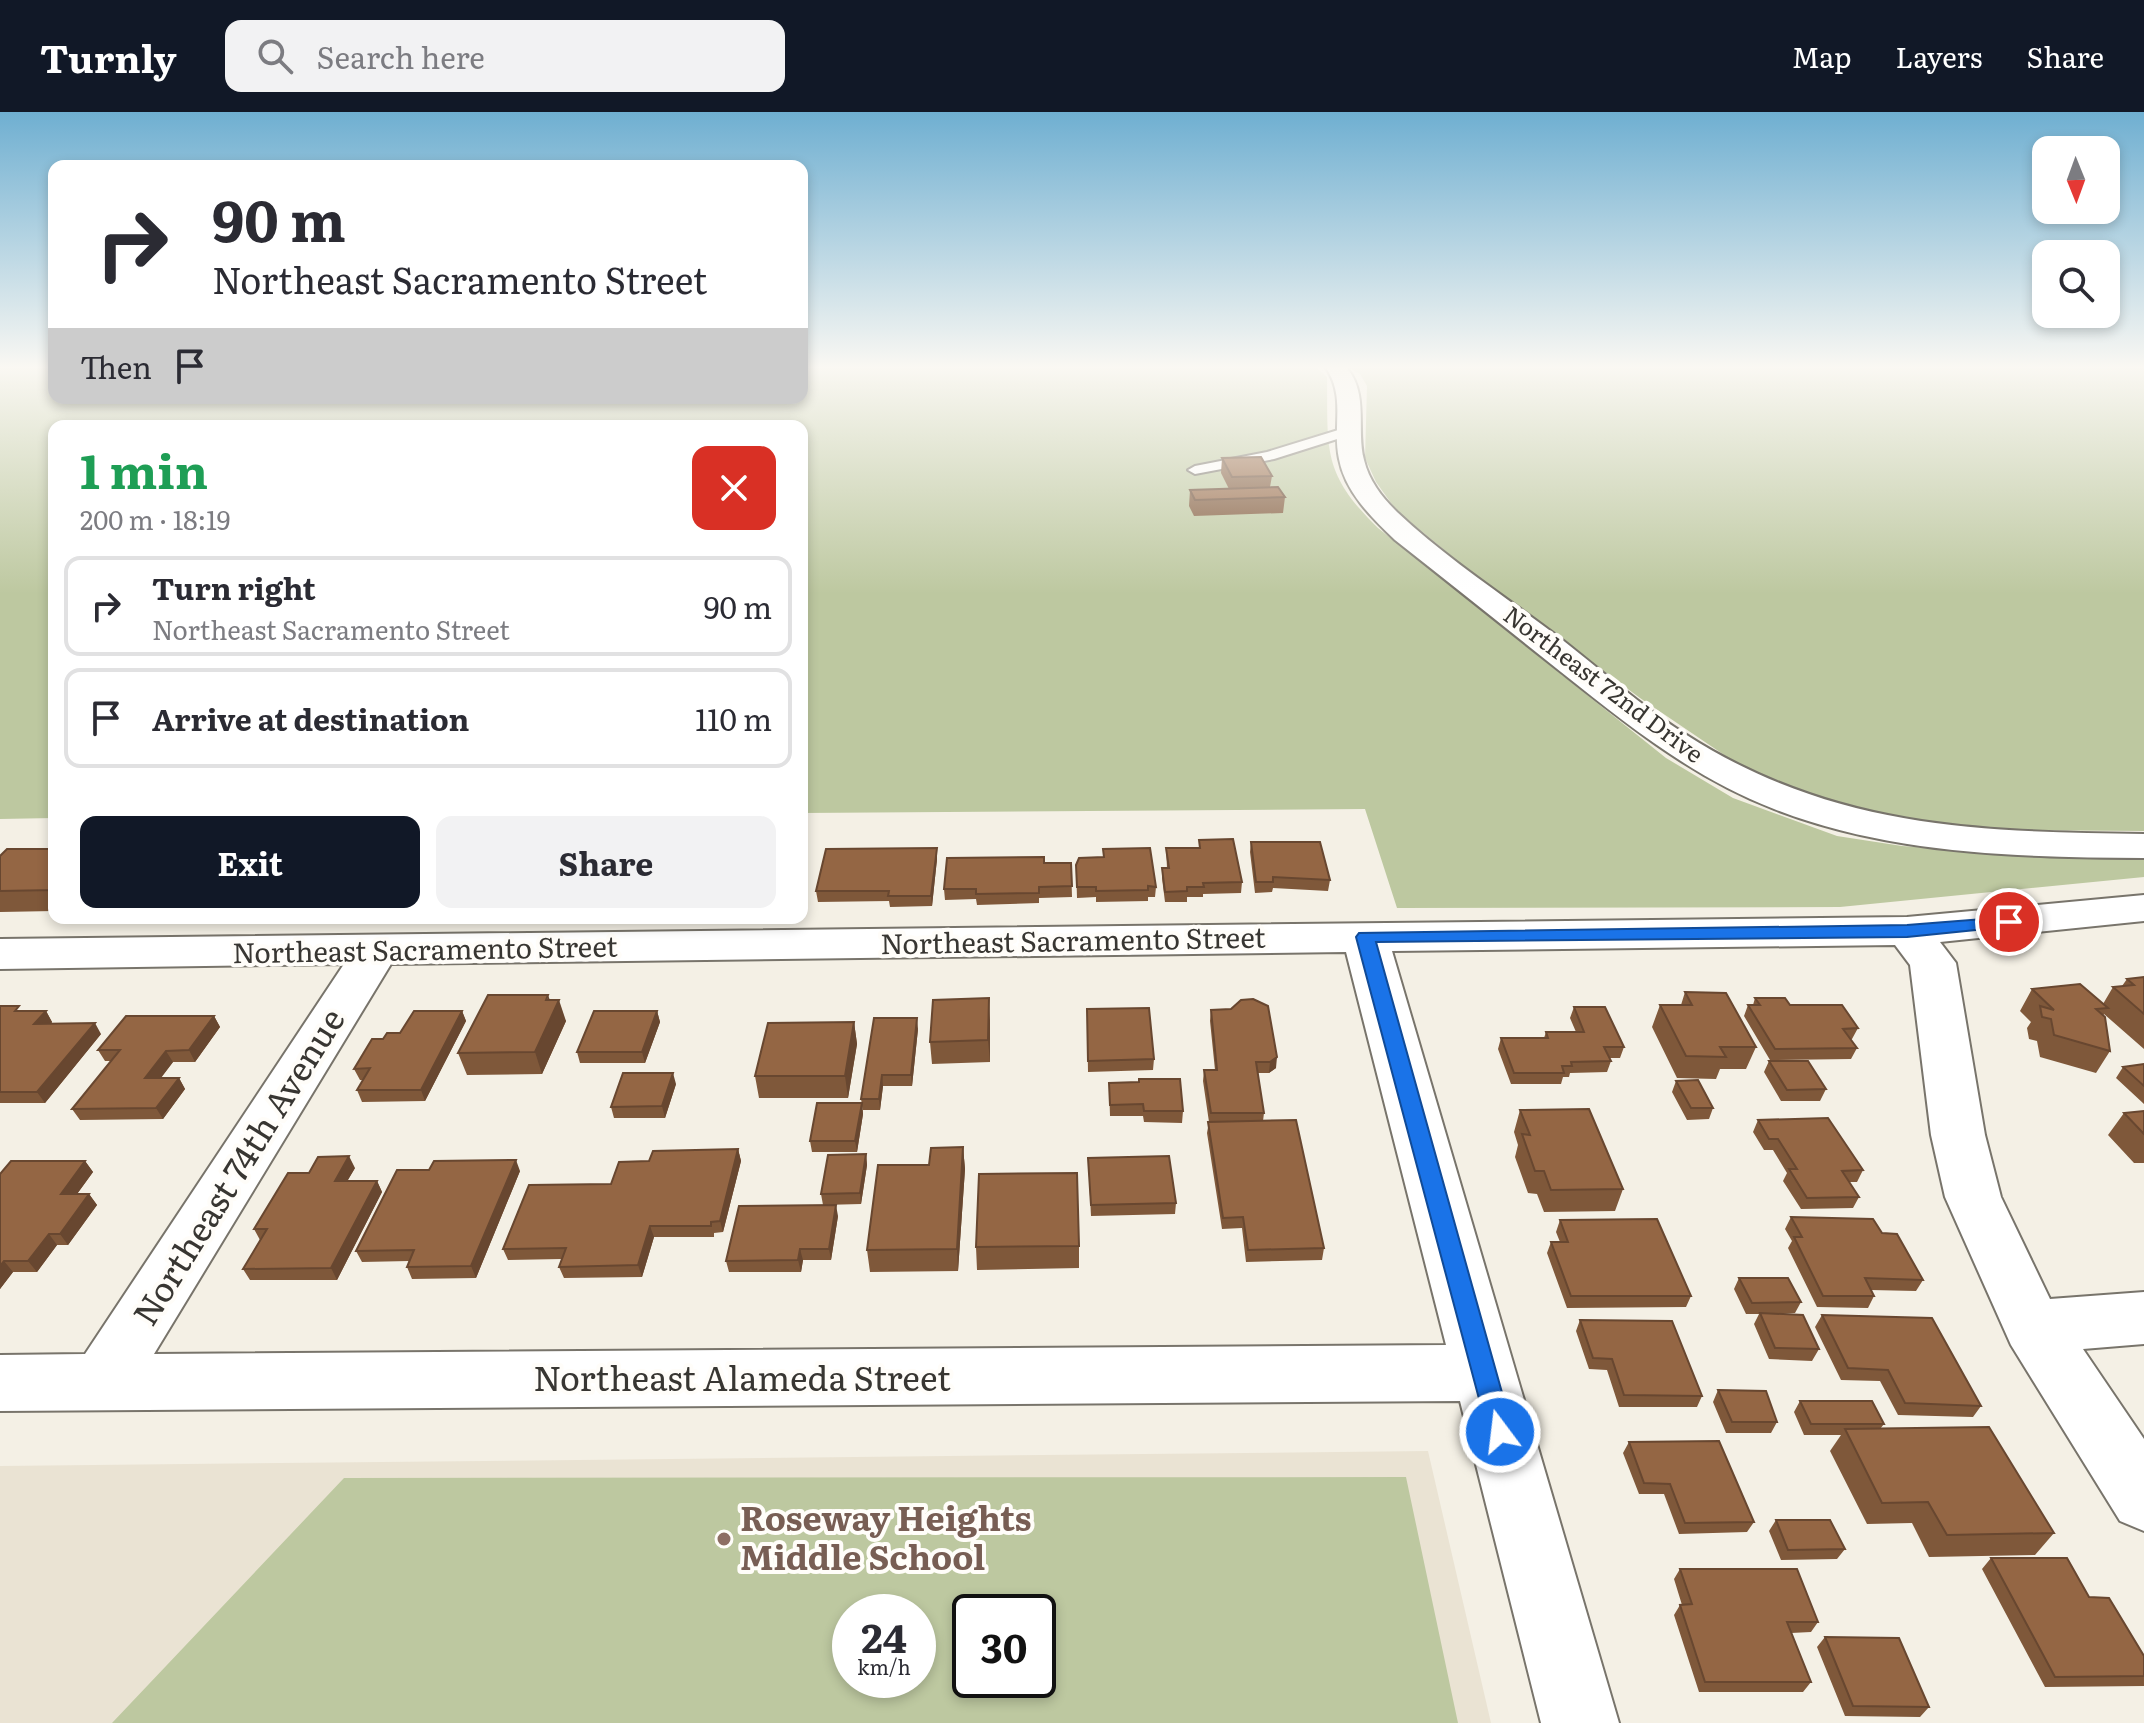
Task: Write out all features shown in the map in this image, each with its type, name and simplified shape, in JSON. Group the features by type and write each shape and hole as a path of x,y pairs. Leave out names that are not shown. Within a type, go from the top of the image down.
{"street":[{"name":"Northeast 72nd Drive","path":"1349,443 1350,459 1358,479 1376,506 1405,534 1671,741 1735,779 1790,803 1847,822 1919,836 1964,842 2144,846"},
{"name":"Northeast Sacramento Street","path":"0,954 1907,931 2144,908"},
{"path":"1907,931 1933,963 1958,1135 1973,1197 2033,1326 2144,1498"},
{"path":"1365,937 1580,1723"},
{"name":"Northeast 74th Avenue","path":"102,1383 376,951"},
{"path":"2033,1326 2144,1318"},
{"name":"Northeast Alameda Street","path":"0,1383 1484,1373"}],"lane":[{"path":"1195,470 1269,456 1310,443"}],"shaded area":[{"name":"Roseway Heights Middle School","path":"1428,1451 1491,1723 0,1723 0,1466"}],"green space":[{"path":"0,443 48,443 48,818 0,819"},
{"path":"808,443 1329,443 1332,460 1347,492 1378,528 1666,758 1733,798 1837,836 1902,846 2022,855 2144,856 2144,877 1840,907 1397,908 1365,809 808,813"},
{"path":"1365,443 2144,443 2144,831 2004,830 1911,820 1818,802 1739,765 1640,698 1479,579 1396,510 1376,482 1365,458"},
{"name":"Roseway Heights Middle School","path":"1406,1477 1458,1723 112,1723 344,1478"}],"building":[{"path":"1261,457 1272,476 1232,477 1222,458"},
{"path":"1278,487 1285,497 1195,500 1190,490"},
{"path":"1233,839 1242,882 1203,883 1204,887 1165,892 1162,868 1169,868 1166,848 1200,848 1199,840"},
{"path":"1251,842 1320,842 1330,880 1273,877 1273,882 1256,882"},
{"path":"937,848 931,896 888,896 889,891 816,891 826,849"},
{"path":"1150,848 1156,887 1148,886 1148,890 1096,891 1096,887 1077,887 1076,865 1079,858 1104,857 1103,849"},
{"path":"7,849 48,849 48,890 0,891 0,856"},
{"path":"1044,857 1044,863 1071,863 1072,886 1039,887 1039,893 976,894 976,889 944,889 947,858"},
{"path":"2144,977 2144,1014 2113,987 2134,985 2127,979"},
{"path":"2080,984 2108,1008 2096,1009 2105,1017 2110,1051 2054,1035 2051,1019 2042,1017 2040,1006 2054,1010 2032,989"},
{"path":"1685,992 1726,993 1756,1047 1720,1047 1726,1057 1686,1056 1660,1005 1692,1005"},
{"path":"488,995 548,995 546,1000 559,1000 535,1052 458,1053"},
{"path":"989,998 988,1040 930,1042 933,1000"},
{"path":"1755,998 1785,998 1790,1005 1842,1005 1858,1028 1843,1029 1857,1048 1775,1049 1748,1005 1760,1005"},
{"path":"1253,999 1268,1006 1277,1057 1270,1062 1256,1062 1264,1113 1211,1113 1204,1070 1217,1070 1211,1010 1231,1009 1241,1000"},
{"path":"0,1006 19,1006 15,1011 46,1011 34,1024 95,1023 37,1092 0,1092"},
{"path":"1574,1007 1605,1007 1624,1047 1604,1047 1611,1061 1571,1062 1572,1066 1562,1066 1564,1073 1514,1073 1501,1038 1548,1038 1546,1032 1584,1032"},
{"path":"1149,1008 1154,1059 1088,1061 1087,1009"},
{"path":"414,1011 462,1011 421,1090 357,1090 370,1068 354,1069 372,1039 383,1039 387,1033 400,1033"},
{"path":"594,1011 657,1011 642,1052 577,1052"},
{"path":"126,1016 214,1016 189,1050 166,1051 145,1078 179,1078 156,1108 72,1109 120,1050 98,1050"},
{"path":"874,1018 917,1018 911,1075 882,1075 879,1099 861,1099"},
{"path":"854,1022 845,1076 755,1076 768,1023"},
{"path":"1769,1061 1808,1061 1826,1089 1787,1090"},
{"path":"2144,1064 2144,1086 2123,1067"},
{"path":"623,1073 673,1073 662,1106 611,1107"},
{"path":"1139,1079 1180,1079 1183,1111 1144,1111 1143,1104 1110,1105 1109,1083 1139,1082"},
{"path":"1698,1080 1713,1108 1691,1108 1676,1081"},
{"path":"817,1103 862,1103 855,1141 810,1141"},
{"path":"1589,1109 1623,1189 1551,1190 1544,1171 1535,1171 1522,1134 1530,1135 1520,1110"},
{"path":"2144,1111 2144,1134 2124,1113"},
{"path":"1828,1118 1863,1170 1842,1171 1859,1197 1807,1198 1789,1169 1797,1169 1778,1139 1769,1139 1758,1120"},
{"path":"1296,1120 1324,1248 1248,1250 1243,1217 1223,1218 1208,1122"},
{"path":"963,1147 957,1249 867,1250 878,1165 929,1165 931,1148"},
{"path":"738,1149 720,1221 711,1222 711,1226 650,1226 638,1265 559,1267 566,1248 503,1249 529,1185 611,1184 619,1162 649,1161 653,1151"},
{"path":"866,1154 860,1193 821,1194 828,1155"},
{"path":"349,1156 335,1181 377,1181 331,1268 243,1269 267,1229 254,1229 288,1173 309,1173 318,1157"},
{"path":"1169,1156 1176,1203 1091,1205 1088,1158"},
{"path":"516,1160 471,1266 407,1267 414,1250 356,1251 397,1170 429,1170 434,1161"},
{"path":"11,1161 85,1161 61,1194 89,1194 60,1234 49,1234 28,1261 4,1261 0,1266 0,1174"},
{"path":"1077,1173 1079,1246 976,1247 979,1174"},
{"path":"836,1205 829,1249 800,1249 798,1260 726,1261 739,1206"},
{"path":"1791,1217 1873,1219 1882,1233 1897,1234 1923,1280 1865,1278 1874,1296 1823,1296 1794,1237 1802,1237"},
{"path":"1657,1219 1691,1296 1571,1296 1551,1242 1568,1242 1560,1220"},
{"path":"1739,1278 1788,1278 1801,1302 1752,1303"},
{"path":"1760,1313 1803,1315 1819,1349 1775,1348"},
{"path":"1822,1315 1932,1318 1981,1406 1905,1403 1888,1370 1848,1368"},
{"path":"1580,1320 1672,1321 1702,1396 1624,1395 1612,1359 1593,1358"},
{"path":"1718,1390 1766,1391 1777,1422 1732,1422"},
{"path":"1800,1401 1872,1401 1884,1424 1811,1424"},
{"path":"1989,1427 2054,1533 1947,1535 1928,1502 1882,1503 1845,1429"},
{"path":"1719,1441 1754,1522 1685,1523 1670,1484 1644,1483 1629,1442"},
{"path":"1776,1520 1830,1520 1845,1549 1788,1550"},
{"path":"1991,1558 2067,1558 2089,1597 2109,1598 2144,1656 2144,1676 2055,1677"},
{"path":"1680,1569 1797,1569 1818,1622 1787,1622 1811,1682 1705,1682 1680,1605 1692,1604"},
{"path":"1825,1637 1899,1638 1929,1707 1853,1706"}],"place":[{"name":"Roseway Heights Middle School","path":"724,1539"}],"route":[{"path":"1500,1432 1365,937 1907,931 2009,922"}]}
